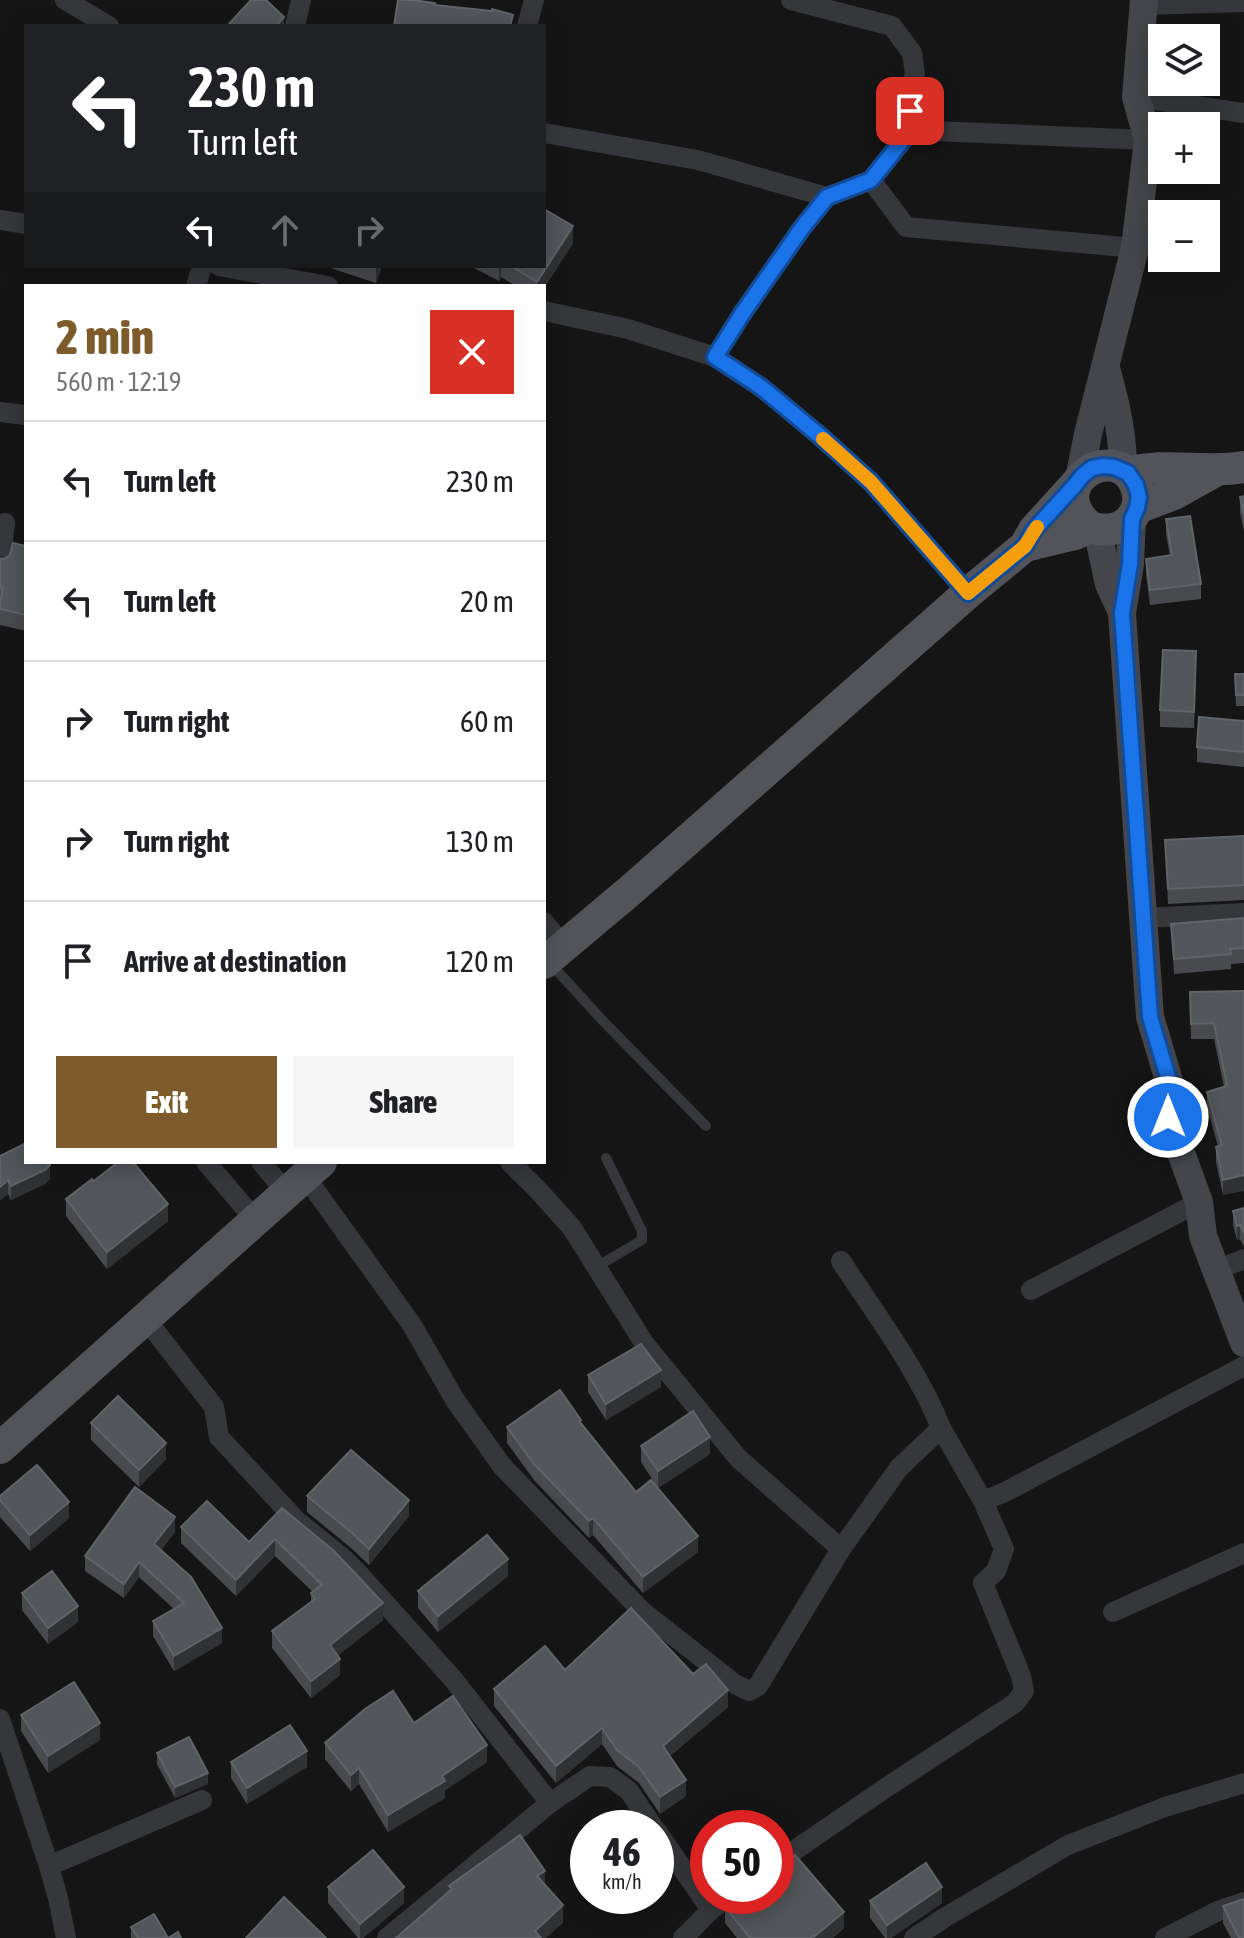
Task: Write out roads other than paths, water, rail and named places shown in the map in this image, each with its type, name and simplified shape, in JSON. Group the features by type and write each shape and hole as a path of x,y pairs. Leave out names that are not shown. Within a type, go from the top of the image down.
{"main road":[{"path":"1122,613 1109,584 1094,528 1080,518 1074,508 1073,497 1135,248 1148,140 1136,97 1144,2"},
{"path":"1105,368 1117,410 1126,471 1136,485 1139,497 1122,613 1150,1017 1170,1084 1168,1117 1199,1202 1203,1236 1244,1343"},
{"path":"550,948 632,889 1025,546 1034,530 1092,468 1103,466 1126,471 1157,468 1230,469"},
{"path":"1025,546 1094,528 1113,530 1135,514 1230,469"},
{"path":"0,1448 304,1177"}],"street":[{"path":"65,0 106,24"},
{"path":"91,0 108,24"},
{"path":"295,24 301,0"},
{"path":"528,24 534,0"},
{"path":"715,357 793,240 827,197 871,180 911,130 909,91 915,74 912,53 892,26 791,0"},
{"path":"1144,2 1244,2"},
{"path":"1136,97 1244,113"},
{"path":"911,130 1148,140"},
{"path":"546,133 698,160 827,197"},
{"path":"871,180 906,227 1135,248"},
{"path":"0,220 24,224"},
{"path":"233,268 317,284"},
{"path":"546,311 628,329 715,357 761,387 871,482 968,593"},
{"path":"0,412 24,415"},
{"path":"0,563 3,522 24,528"},
{"path":"1144,918 1244,913"},
{"path":"208,1164 256,1221"},
{"path":"267,1164 304,1177 412,1325 455,1400 502,1466 642,1611 735,1684 749,1691 758,1686 841,1549 899,1468 941,1428"},
{"path":"512,1164 572,1228 644,1343 738,1458 841,1549"},
{"path":"1031,1290 1199,1202"},
{"path":"1216,1270 1244,1259"},
{"path":"794,1851 1015,1703 1024,1691 1021,1676 983,1583 996,1571 1004,1549 983,1501 941,1428 917,1377 841,1261"},
{"path":"145,1318 214,1407 219,1437 297,1521 358,1573 453,1679 550,1803"},
{"path":"983,1501 1244,1366"},
{"path":"1113,1612 1244,1553"},
{"path":"0,1719 49,1866 66,1938"},
{"path":"387,1938 550,1803 590,1776 610,1777 629,1791 642,1810"},
{"path":"914,1938 1068,1845 1165,1807 1244,1783"},
{"path":"49,1866 202,1800"},
{"path":"674,1856 690,1880"},
{"path":"1165,1938 1218,1911 1244,1902"},
{"path":"683,1938 707,1914"}],"lane":[{"path":"550,948 604,1022 706,1126"},
{"path":"596,1267 642,1240 642,1231 606,1158"}]}
